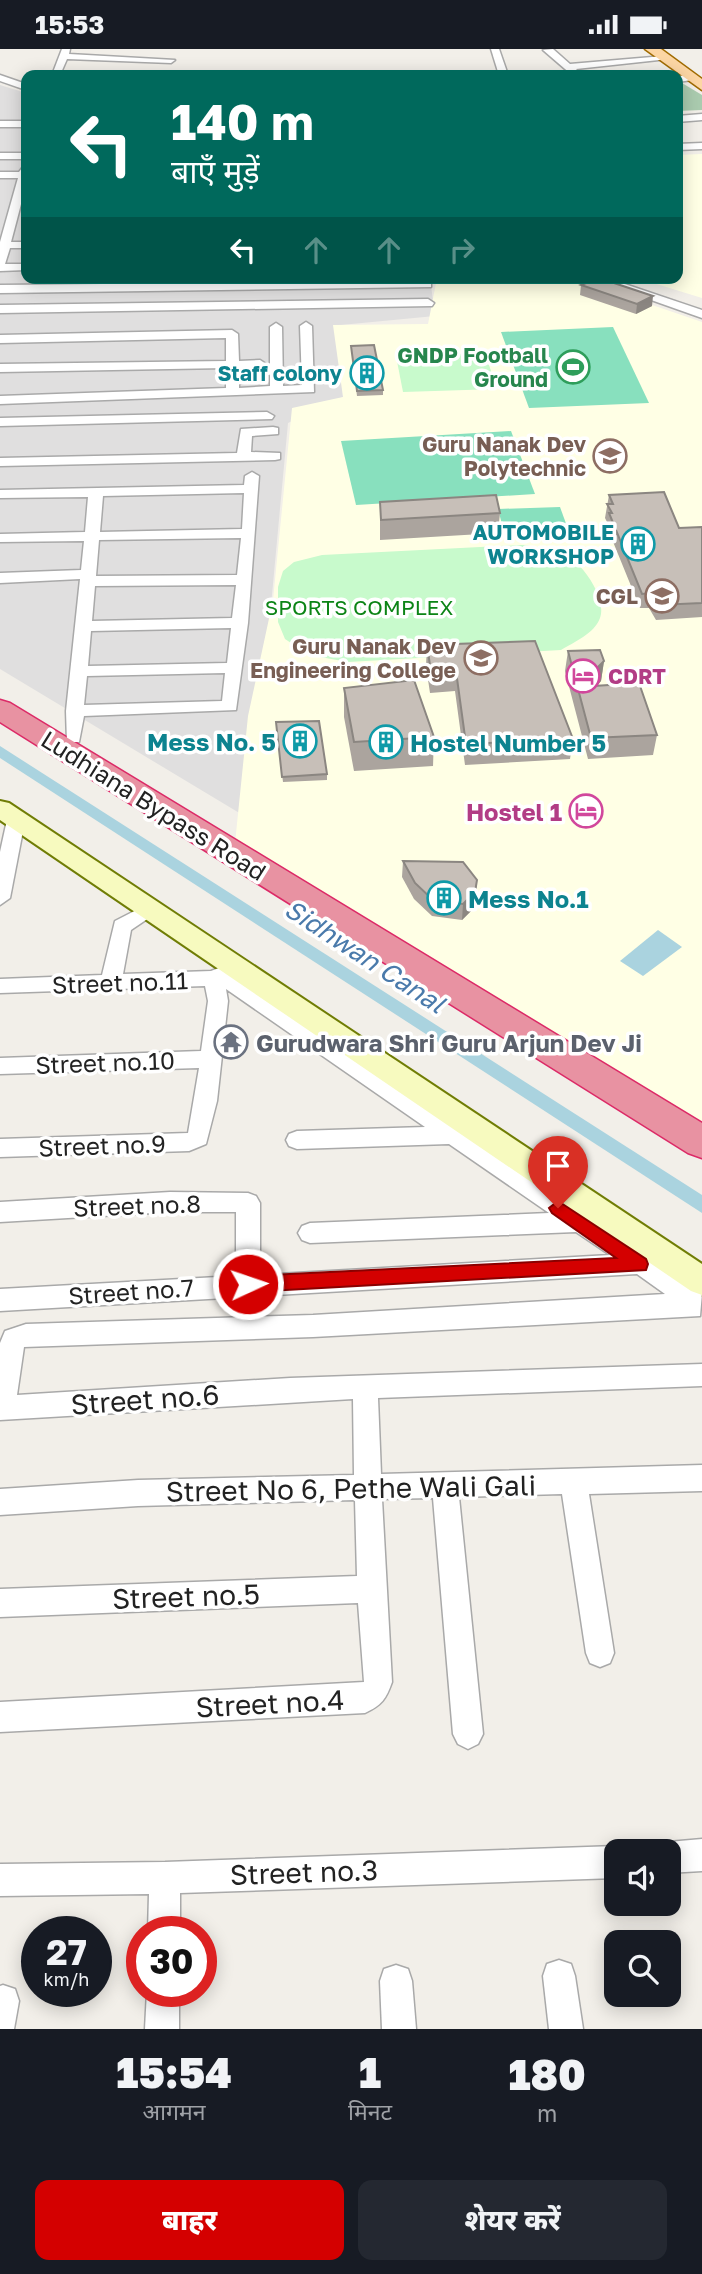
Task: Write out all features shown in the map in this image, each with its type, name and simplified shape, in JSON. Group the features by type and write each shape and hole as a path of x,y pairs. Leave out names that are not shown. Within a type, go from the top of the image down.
{"highway":[{"name":"Ludhiana Bypass Road","path":"0,694 73,724 306,884 501,997 702,1122"},
{"name":"Ludhiana Bypass Road","path":"0,709 702,1142"}],"main road":[{"path":"652,49 665,54 682,70"}],"street":[{"path":"58,70 65,53 170,64 173,49"},
{"path":"495,49 502,70"},
{"path":"549,49 547,50 572,70"},
{"path":"568,67 665,54"},
{"path":"0,78 21,87"},
{"path":"0,92 21,90"},
{"path":"683,118 702,117"},
{"path":"689,118 699,131"},
{"path":"4,124 5,135"},
{"path":"683,147 702,146"},
{"path":"0,156 21,156"},
{"path":"0,175 21,172"},
{"path":"0,263 21,186"},
{"path":"0,215 12,219"},
{"path":"2,248 21,246"},
{"path":"0,268 21,267"},
{"path":"0,289 115,284"},
{"path":"395,284 397,309"},
{"path":"416,284 426,285"},
{"path":"613,284 702,314"},
{"path":"0,309 428,309"},
{"path":"0,322 233,311"},
{"path":"0,400 309,389 306,326"},
{"path":"276,327 277,390"},
{"path":"0,339 232,334 233,391"},
{"path":"0,350 120,348"},
{"path":"0,368 260,364"},
{"path":"0,422 267,416"},
{"path":"244,457 246,432 273,431"},
{"path":"0,462 275,456"},
{"path":"0,494 96,492 252,482 232,703 225,709 73,724 96,492"},
{"path":"0,538 248,533"},
{"path":"0,578 244,580"},
{"path":"83,626 240,622"},
{"path":"79,671 235,668"},
{"path":"0,898 8,814 152,909 224,973 453,1135 639,1264 701,1297"},
{"path":"111,982 122,926 152,909"},
{"path":"211,1059 224,973"},
{"path":"224,973 701,1297"},
{"name":"Street no.11","path":"0,986 111,982 224,973"},
{"name":"Street no.10","path":"0,1066 211,1059"},
{"name":"Street no.9","path":"0,1148 189,1142 201,1133 211,1059"},
{"path":"297,1140 453,1135"},
{"name":"Street no.8","path":"0,1212 170,1202 245,1202 251,1207 248,1284"},
{"path":"310,1233 579,1222"},
{"name":"Street no.7","path":"0,1300 639,1264"},
{"path":"1,1408 12,1344 14,1339 26,1335 313,1326 701,1297"},
{"name":"Street no.6","path":"1,1408 290,1390 702,1375"},
{"name":"Street no.4","path":"0,1717 365,1698 374,1693 378,1682 371,1589 365,1387"},
{"name":"Street No 6, Pethe Wali Gali","path":"0,1502 138,1493 702,1478"},
{"path":"575,1483 600,1653"},
{"path":"445,1486 468,1734"},
{"name":"Street no.5","path":"0,1603 371,1589"},
{"path":"681,1857 702,1855"},
{"name":"Street no.3","path":"0,1880 165,1878 604,1862"},
{"path":"164,1916 165,1878"},
{"path":"559,1976 566,2029"},
{"path":"396,1981 399,2029"},
{"path":"162,2029 163,2007"}],"shaded area":[{"path":"683,84 702,95 702,110 683,111"},
{"path":"0,85 21,91 21,284 431,284 435,316 341,325 343,397 288,423 251,820 0,669"},
{"path":"702,154 702,298 656,284 683,284 683,155"},
{"name":"Guru Nanak Dev Engineering College","path":"436,284 591,284 702,322 702,1130 234,853 248,716 273,600 292,408 343,397 333,325 428,324"}],"green space":[{"name":"GNDP Football Ground","path":"613,327 649,403 529,408 501,332"},
{"path":"485,353 497,389 403,392 396,356"},
{"path":"511,431 535,494 356,505 341,441"},
{"path":"560,507 568,529 504,532 498,509"},
{"name":"SPORTS COMPLEX","path":"522,545 558,552 576,562 598,595 601,612 597,624 583,637 561,650 348,662 309,655 285,639 278,622 278,587 283,571 294,562 322,555"}],"water":[{"path":"658,930 682,947 643,976 620,961"}],"building":[{"path":"617,284 653,296 637,304 581,285"},
{"name":"Staff colony","path":"374,345 383,390 357,391 351,346"},
{"path":"664,492 679,528 702,527 702,603 658,605 651,593 642,594 609,513 612,513 607,504 613,504 609,495"},
{"path":"496,495 500,513 381,520 380,502"},
{"path":"535,641 573,739 466,744 456,671 431,672 427,645"},
{"path":"600,650 604,661 578,687 639,683 657,735 591,738 568,651"},
{"path":"414,680 434,737 354,742 344,688"},
{"path":"319,721 327,774 282,777 276,722"},
{"path":"403,861 463,862 477,880 475,892 463,904 433,900 415,883"}],"waterway":[{"name":"Sidhwan Canal","path":"0,751 702,1205"}],"place":[{"name":"GNDP Football Ground","path":"573,367"},
{"name":"Staff colony","path":"367,373"},
{"name":"Guru Nanak Dev Polytechnic","path":"610,456"},
{"name":"AUTOMOBILE WORKSHOP","path":"638,544"},
{"name":"CGL","path":"662,596"},
{"name":"Guru Nanak Dev Engineering College","path":"481,658"},
{"name":"CDRT","path":"583,676"},
{"name":"Mess No. 5","path":"300,741"},
{"name":"Hostel Number 5","path":"386,742"},
{"name":"Hostel 1","path":"586,811"},
{"name":"Mess No.1","path":"444,898"},
{"name":"Gurudwara Shri Guru Arjun Dev Ji","path":"231,1042"}],"route":[{"path":"248,1284 639,1264 558,1208"}]}
